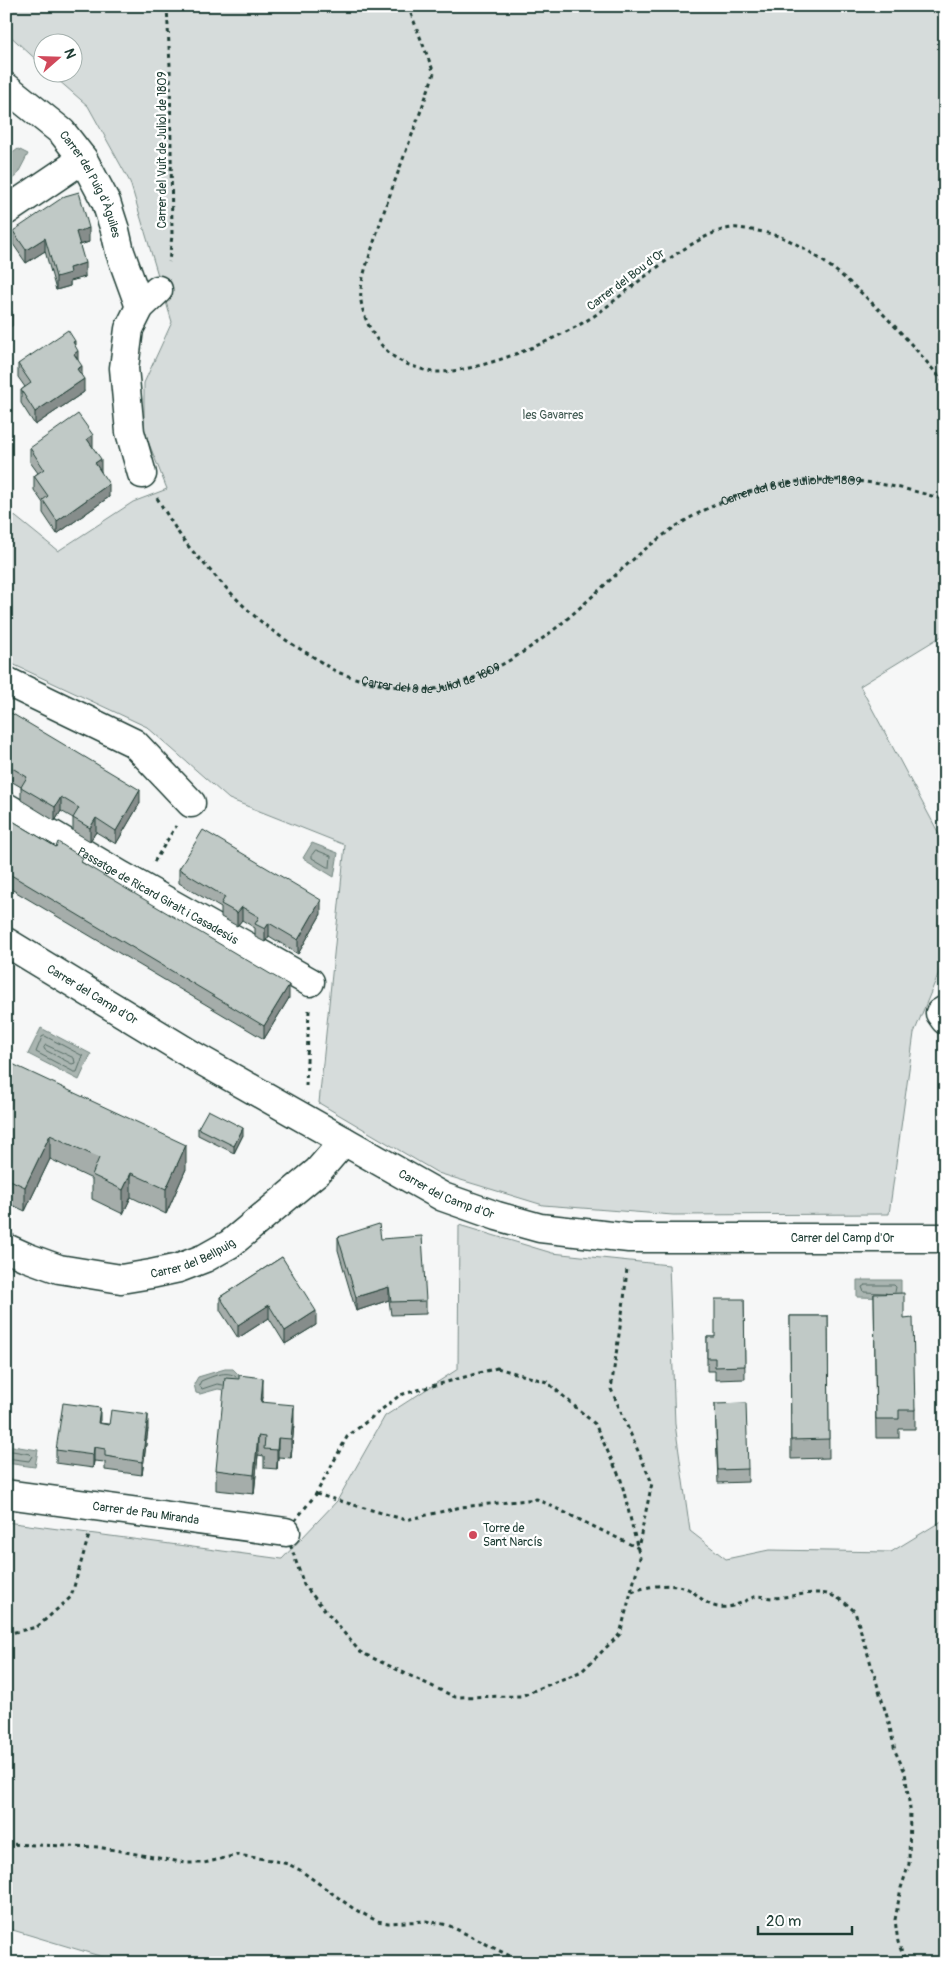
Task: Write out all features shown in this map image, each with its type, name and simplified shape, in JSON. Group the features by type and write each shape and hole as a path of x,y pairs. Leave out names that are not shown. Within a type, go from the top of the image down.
{"street":[{"name":"Carrer del Puig d'Àguiles","path":"6,87 62,132 83,159 106,202 120,252 149,299"},
{"path":"6,211 83,159"},
{"path":"142,474 130,432 124,368 128,329 149,299"},
{"path":"6,681 134,743 191,803"},
{"name":"Passatge de Ricard Giralt i Casadesús","path":"6,807 310,982"},
{"name":"Carrer del Camp d'Or","path":"6,942 192,1055 443,1197 497,1216 540,1228 629,1238 945,1238"},
{"path":"945,1010 940,1013 945,1020"},
{"name":"Carrer del Bellpuig","path":"6,1248 59,1269 121,1279 179,1268 205,1258 230,1244 318,1171 344,1141"},
{"name":"Carrer de Pau Miranda","path":"6,1494 286,1532"}],"path":[{"name":"Carrer del Vuit de Juliol de 1809","path":"149,299 167,276 172,235 170,66 167,6"},
{"name":"Carrer del Bou d'Or","path":"408,6 434,72 381,219 363,278 361,300 369,325 376,339 391,354 406,364 433,373 466,369 503,359 554,337 595,315 674,255 724,229 737,228 784,238 822,260 872,304 925,359 945,384"},
{"name":"Carrer del 8 de Juliol de 1809","path":"142,474 183,539 231,594 276,634 338,672 378,685 417,689 444,688 472,678 498,667 530,648 660,538 696,514 732,498 764,487 781,484 799,481 842,479 875,482 909,489 945,500"},
{"path":"139,885 191,803"},
{"path":"305,1119 310,982"},
{"path":"629,1238 624,1300 611,1389 652,1483 638,1548"},
{"path":"497,1368 547,1382 595,1424 621,1480 638,1548 640,1558 620,1634 582,1671 521,1696 455,1697 360,1652 304,1585 286,1532 316,1494 347,1437 400,1395 497,1368"},
{"path":"316,1494 406,1520 460,1508 537,1499 638,1548"},
{"path":"6,1634 37,1627 71,1597 98,1507"},
{"path":"631,1592 646,1586 669,1586 688,1589 700,1599 716,1607 730,1607 756,1596 772,1598 790,1595 831,1594 844,1601 855,1612 890,1723 894,1751 905,1772 910,1809 909,1864 901,1888 895,1920 898,1942 903,1955 908,1961"},
{"path":"6,1844 98,1847 186,1863 204,1863 237,1855 271,1860 288,1864 300,1870 354,1909 377,1921 388,1923 426,1921 448,1925 524,1963"},
{"path":"892,1963 945,1958"}],"green space":[{"name":"les Gavarres","path":"6,6 945,6 945,634 860,686 945,845 945,958 914,1033 889,1214 673,1215 543,1205 438,1173 319,1103 345,845 229,799 147,727 6,661 6,509 58,551 133,502 167,489 144,431 144,383 172,322 130,182 88,106 60,82 82,82 82,32 32,32 32,56 6,32"},
{"path":"459,1225 552,1253 669,1265 675,1424 690,1531 726,1559 769,1550 891,1552 945,1519 945,1963 123,1963 6,1928 6,1522 282,1559 337,1501 385,1416 458,1369"}],"water":[{"path":"18,149 28,154 17,175 6,184 6,158"},
{"path":"312,843 338,853 334,877 303,858"},
{"path":"41,1028 91,1054 79,1080 28,1054"},
{"path":"857,1280 901,1280 901,1298 857,1297"},
{"path":"225,1369 233,1369 241,1377 230,1391 218,1389 200,1394 196,1393 194,1384 198,1377"},
{"path":"6,1445 38,1450 35,1467 6,1463"}],"building":[{"path":"6,128 11,131 6,137"},
{"path":"79,192 89,228 76,232 85,263 69,268 70,273 56,277 45,238 26,250 13,231 65,196"},
{"path":"6,303 12,312 6,316"},
{"path":"68,330 75,341 73,342 78,351 74,354 82,366 77,369 84,379 35,412 21,390 31,383 18,364"},
{"path":"78,414 93,435 87,439 101,459 95,463 109,484 57,521 43,500 48,496 34,476 44,469 30,448"},
{"path":"6,710 140,790 116,831 96,818 90,828 73,818 79,808 61,797 55,807 21,787 27,777 9,766 6,771"},
{"path":"6,817 56,847 58,842 83,858 81,862 289,985 264,1026 6,872"},
{"path":"203,830 321,900 298,940 269,923 265,929 255,924 259,917 242,907 237,913 221,904 225,897 179,869"},
{"path":"6,1061 186,1145 166,1189 131,1173 123,1190 92,1175 99,1158 50,1135 25,1187 6,1178"},
{"path":"208,1110 243,1128 234,1146 198,1128"},
{"path":"379,1224 381,1239 422,1236 426,1301 391,1302 389,1287 356,1297 338,1237"},
{"path":"282,1257 316,1311 285,1331 269,1305 238,1325 220,1297"},
{"path":"904,1293 904,1319 913,1318 915,1410 899,1410 899,1419 876,1419 874,1294"},
{"path":"715,1299 744,1299 745,1366 715,1367 715,1358 707,1358 707,1337 715,1337"},
{"path":"790,1316 828,1316 829,1439 791,1440"},
{"path":"239,1375 263,1378 261,1402 294,1405 291,1439 278,1438 277,1450 264,1449 265,1437 258,1436 254,1475 216,1470 225,1378 239,1379"},
{"path":"63,1403 100,1408 98,1423 109,1425 111,1410 148,1415 142,1462 105,1456 105,1449 94,1447 93,1455 56,1450"},
{"path":"746,1403 748,1469 718,1470 715,1404"}],"place":[{"name":"Torre de Sant Narcís","path":"473,1535"}]}
